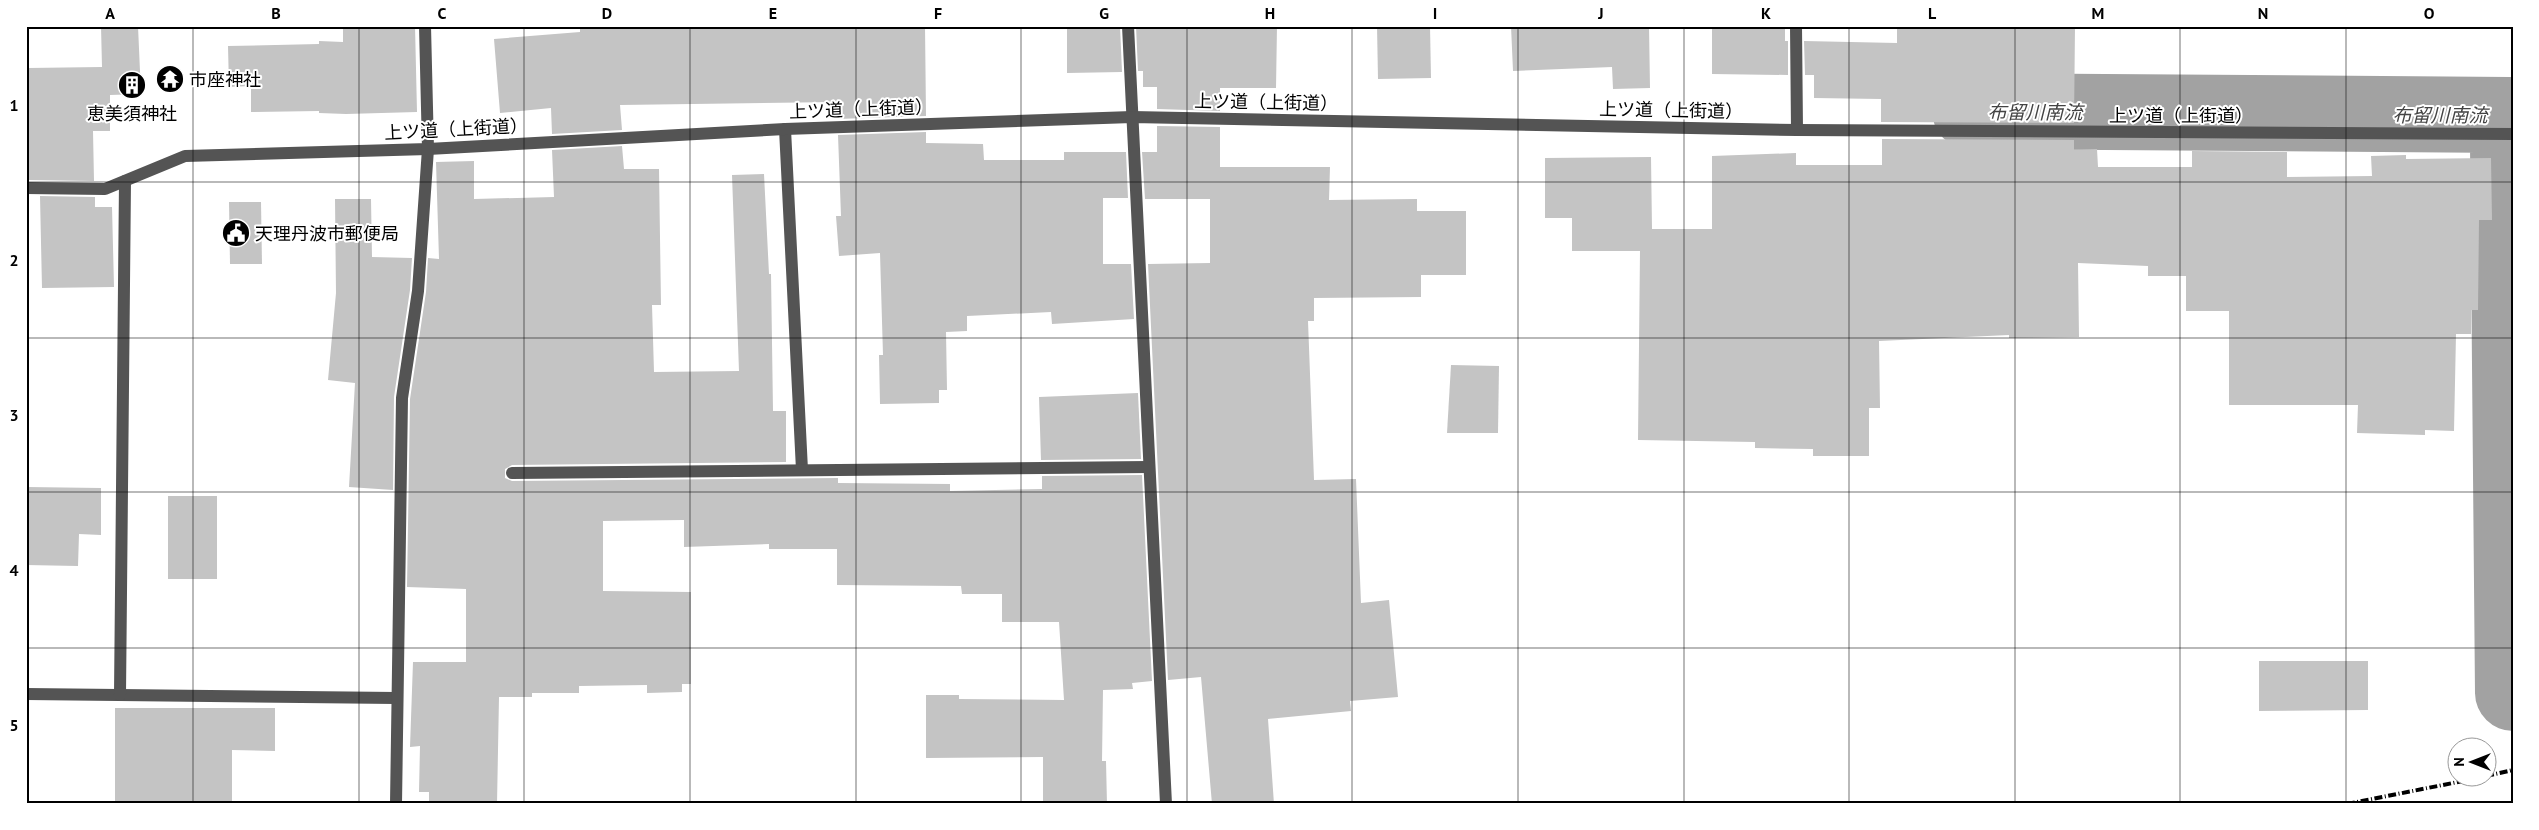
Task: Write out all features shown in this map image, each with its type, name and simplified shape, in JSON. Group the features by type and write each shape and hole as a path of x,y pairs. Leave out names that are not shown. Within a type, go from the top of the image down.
{"street":[{"path":"396,804 396,698 402,398 418,291 428,149 424,26"},
{"path":"1128,26 1166,804"},
{"path":"1796,26 1797,130"},
{"name":"上ツ道（上街道）","path":"26,188 105,189 185,156 428,149 785,129 1132,118 1797,130 2513,134"},
{"path":"785,129 802,470"},
{"path":"120,695 125,181"},
{"path":"512,474 1149,466"},
{"path":"26,694 396,698"}],"building":[{"path":"101,26 138,26 141,94 110,95 110,131 93,131 94,181 28,180 28,68 102,67"},
{"path":"343,26 415,26 417,112 346,114 319,113 319,111 251,112 251,86 229,87 228,46 319,44 319,41 343,42"},
{"path":"580,26 925,26 926,116 837,119 837,102 620,105 622,130 552,134 551,108 500,113 494,39 580,32"},
{"path":"1067,26 1120,26 1122,72 1067,73"},
{"path":"1136,26 1277,26 1276,88 1220,88 1220,111 1157,109 1157,87 1143,87 1143,71 1138,71"},
{"path":"1377,26 1430,26 1431,78 1378,79"},
{"path":"1511,26 1649,26 1650,88 1613,89 1612,67 1513,71"},
{"path":"1712,26 1785,26 1785,41 1788,41 1788,75 1712,74"},
{"path":"1897,26 2075,26 2074,123 1881,122 1881,99 1814,98 1814,75 1805,75 1804,41 1897,43"},
{"path":"1157,126 1220,127 1220,167 1330,167 1329,200 1417,199 1417,211 1466,211 1466,275 1421,275 1421,297 1314,298 1314,321 1308,321 1314,480 1356,479 1361,603 1389,600 1398,697 1350,701 1351,711 1268,719 1274,804 1212,804 1201,677 1168,680 1148,264 1210,263 1210,199 1145,199 1142,152 1157,152"},
{"path":"926,132 926,143 983,144 984,160 1064,160 1064,152 1126,152 1128,198 1103,198 1103,264 1131,264 1134,319 1052,324 1051,312 967,316 967,331 946,332 947,390 939,390 939,403 880,404 879,355 883,355 880,253 839,256 836,216 841,216 838,135"},
{"path":"1882,139 2074,140 2074,150 2097,149 2098,167 2192,167 2192,151 2287,152 2287,177 2372,176 2371,156 2406,155 2406,159 2491,158 2492,220 2479,220 2478,310 2471,310 2471,334 2456,334 2454,431 2425,430 2425,435 2357,433 2358,405 2229,405 2229,311 2186,311 2186,276 2148,276 2148,266 2078,263 2079,337 2009,338 2009,335 1879,341 1880,408 1869,408 1869,456 1813,456 1813,449 1755,448 1755,442 1638,440 1640,251 1572,251 1572,218 1545,218 1545,158 1651,157 1652,229 1712,229 1712,156 1796,153 1796,165 1882,165"},
{"path":"622,146 624,169 659,169 661,305 652,305 654,372 739,371 732,175 764,174 769,274 771,274 773,411 786,411 786,462 512,465 505,469 505,478 512,481 838,478 838,483 950,484 950,491 1042,489 1042,476 1142,475 1152,681 1132,683 1133,689 1103,690 1102,761 1106,761 1107,804 1043,804 1043,757 926,758 926,695 959,695 959,699 1064,700 1059,622 1002,622 1002,594 962,594 961,586 837,585 837,549 769,549 769,544 684,547 684,520 603,521 603,591 691,592 691,684 682,684 682,692 647,693 647,685 579,686 579,693 532,693 532,697 499,697 497,804 429,804 429,792 419,792 420,746 410,747 413,662 466,662 466,589 407,587 410,399 426,292 428,258 439,259 436,162 474,161 474,199 554,197 552,150"},
{"path":"40,196 95,197 95,207 112,207 114,287 42,288"},
{"path":"335,199 371,199 372,257 412,258 410,290 394,397 393,490 349,487 355,383 328,380 336,293"},
{"path":"229,202 261,202 262,264 230,264"},
{"path":"1451,365 1499,366 1498,433 1447,433"},
{"path":"1138,393 1141,459 1041,460 1039,397"},
{"path":"27,487 101,488 101,535 79,534 78,566 26,565"},
{"path":"168,496 217,496 217,579 168,579"},
{"path":"2259,661 2368,661 2368,710 2259,711"},
{"path":"115,708 275,708 275,751 232,750 232,804 115,804"}],"waterway":[{"name":"布留川南流","path":"1970,111 2510,115 2508,145 2513,693"}],"railway":[{"path":"2496,774 2513,770"},
{"path":"2347,804 2446,784"}],"place":[{"name":"市座神社","path":"170,79"},
{"name":"恵美須神社","path":"132,85"},
{"name":"天理丹波市郵便局","path":"236,233"}]}
